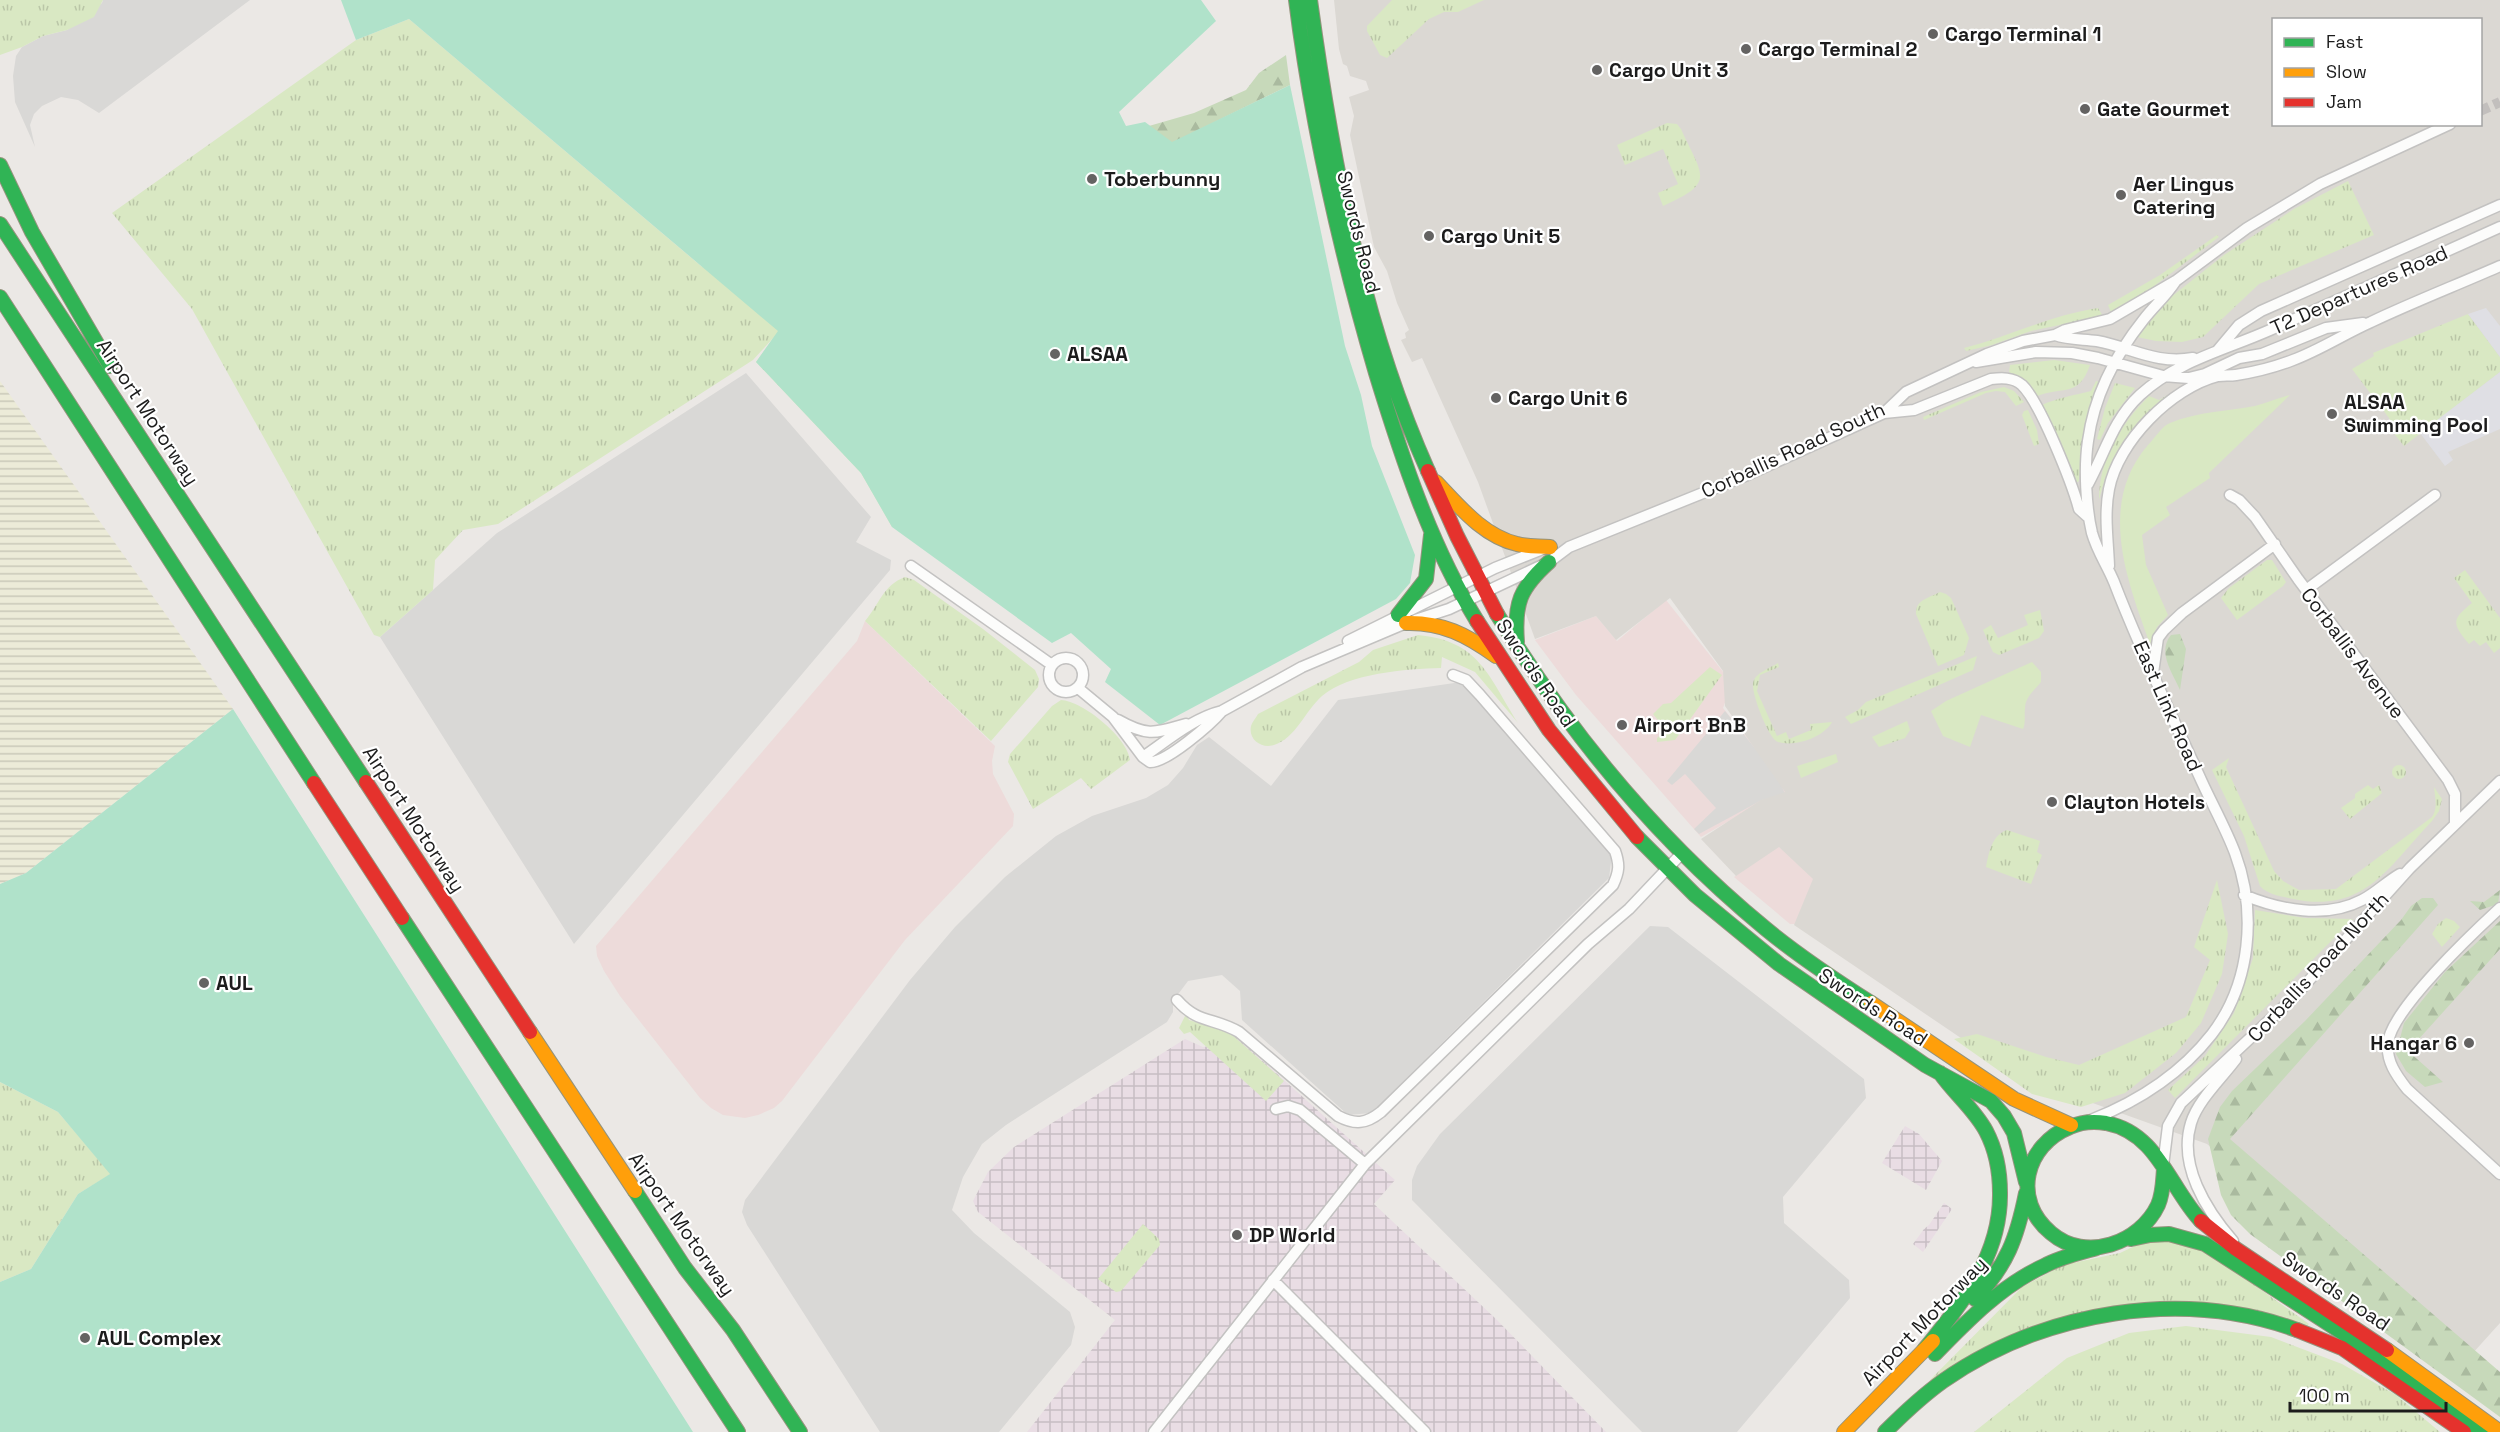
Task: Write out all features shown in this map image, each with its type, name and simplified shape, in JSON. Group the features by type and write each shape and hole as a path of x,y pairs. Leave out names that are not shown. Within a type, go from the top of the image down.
{"main road":[{"name":"Swords Road","path":"1296,0 1309,92 1341,244 1396,437 1431,532 1465,600 1500,659 1543,721 1587,778 1668,868 1745,939 1802,983 1941,1073 1987,1098 2000,1110 2016,1137 2026,1187"},
{"name":"Swords Road","path":"1310,0 1323,94 1354,240 1387,358 1430,476 1478,577 1518,648 1583,740 1683,852 1759,922 1823,972 2007,1094 2032,1109 2071,1125"},
{"path":"0,165 32,232 70,299 277,643"},
{"name":"Airport Motorway","path":"0,224 277,643 684,1268 733,1330 800,1432"},
{"path":"0,297 736,1432"},
{"path":"1430,476 1474,521 1495,536 1517,544 1550,547"},
{"path":"1431,532 1426,579 1402,619 1450,627 1462,632 1500,659"},
{"path":"1518,648 1516,603 1521,590 1549,562"},
{"path":"1924,1350 1981,1275 1996,1239 2001,1217 2002,1197 1995,1152 1976,1115 1949,1087 1941,1073"},
{"path":"2088,1121 2109,1123 2143,1140 2155,1153 2163,1168 2159,1202 2152,1217 2143,1228 2124,1242 2097,1248 2065,1242 2054,1236 2033,1210 2026,1187 2031,1162 2050,1138 2071,1125 2088,1121"},
{"name":"Swords Road","path":"2163,1168 2192,1211 2260,1278 2360,1344 2482,1432"},
{"name":"Airport Motorway","path":"1844,1432 2003,1268 2012,1252 2026,1187"},
{"name":"Swords Road","path":"2124,1242 2164,1233 2182,1235 2239,1258 2429,1379 2500,1432"},
{"name":"Airport Motorway","path":"1860,1432 1959,1329 2013,1286 2043,1266 2097,1248"},
{"path":"2239,1258 2414,1396"},
{"path":"684,1268 789,1432"},
{"path":"1884,1432 1946,1379 1985,1355 2056,1324 2138,1309 2230,1313 2271,1322 2334,1343 2464,1432"}],"street":[{"name":"Corballis Road South","path":"1402,619 1435,615 1549,562 1569,547 1745,476 1884,413 1906,392 2012,344 2055,335 2065,330 2110,319 2177,280 2247,228 2320,184 2446,126"},
{"path":"2217,351 2249,317 2500,205"},
{"name":"T2 Departures Road","path":"2201,356 2269,330 2500,227"},
{"path":"2109,569 2106,505 2114,472 2130,442 2160,408 2177,396 2218,376 2246,373 2293,360 2332,343 2370,322 2500,266"},
{"name":"Corballis Road South","path":"2115,363 2122,350 2177,280"},
{"path":"1970,363 2054,352 2093,356 2163,376 2189,378 2205,374 2239,358 2262,354 2326,328 2370,322"},
{"path":"2055,335 2064,339 2096,341 2160,359 2186,359 2201,356"},
{"path":"2088,484 2120,418 2141,394 2163,376 2201,356"},
{"name":"East Link Road","path":"2088,1121 2125,1107 2157,1088 2201,1048 2218,1026 2239,985 2245,959 2247,908 2235,854 2153,673 2109,569 2098,550 2089,518 2087,443 2104,384 2115,363"},
{"name":"East Link Road","path":"1884,413 1914,410 1991,379 2002,378 2018,382 2023,385 2037,408 2079,508 2089,518"},
{"name":"Corballis Avenue","path":"2230,495 2239,500 2255,517 2306,590 2448,780 2455,794 2456,822"},
{"path":"2306,590 2435,495"},
{"path":"2153,673 2158,638 2164,630 2182,613 2275,544"},
{"name":"Corballis Road South","path":"1402,619 1458,587 1518,558 1550,547 1569,547"},
{"path":"911,566 1052,665"},
{"path":"1143,757 1197,720 1222,711 1302,667 1325,658 1402,619"},
{"path":"1067,658 1077,662 1083,672 1082,683 1068,693 1056,690 1049,681 1052,665 1067,658"},
{"path":"1177,999 1195,1017 1228,1026 1239,1032 1338,1116 1350,1123 1363,1122 1381,1112 1613,885 1620,864 1615,852 1480,695 1466,680 1453,675"},
{"path":"1078,688 1113,717 1143,757 1150,762 1161,760 1214,720 1222,711"},
{"path":"1113,717 1146,733 1156,733 1197,720"},
{"name":"Corballis Road North","path":"2163,1168 2166,1134 2175,1110 2320,970 2410,868 2500,781"},
{"path":"1154,1432 1365,1164 1580,952 1629,909 1683,852"},
{"path":"2244,895 2267,903 2301,910 2334,910 2366,898 2410,868"},
{"path":"2500,909 2453,952 2400,1013 2391,1029 2388,1043 2394,1074 2500,1174"},
{"path":"2239,1258 2200,1193 2191,1169 2188,1147 2191,1123 2198,1107 2250,1040"},
{"path":"1276,1109 1288,1106 1300,1110 1365,1164"},
{"path":"1273,1280 1425,1432"}],"shaded area":[{"path":"103,0 250,0 99,113 78,100 61,97 42,106 34,114 30,125 35,147 15,102 13,76 16,56 22,47 43,36 67,30"},
{"path":"1334,0 2500,0 2500,1323 2472,1354 2383,1288 2207,1144 2017,1076 1794,925 1813,879 1779,847 1736,876 1701,839 1761,800 1785,792 1725,706 1723,671 1670,598 1616,640 1596,616 1535,639 1478,482 1422,358 1412,362 1401,340 1406,338 1405,333 1409,330 1397,303 1387,271 1374,247 1350,135 1354,116 1349,97 1369,90 1366,81 1350,76 1347,66 1343,64 1339,49"},
{"path":"2486,308 2500,326 2500,357 2468,314"},
{"path":"2500,372 2500,429 2448,452 2453,460 2445,466 2420,433"},
{"path":"746,373 871,517 856,542 891,560 890,570 574,944 380,637 497,533"},
{"path":"1666,600 1732,683 1723,708 1781,779 1787,795 1764,801 1701,837 1576,695 1535,640 1596,616 1617,641"},
{"path":"865,621 995,746 992,761 993,774 1014,814 1013,826 905,940 782,1101 774,1108 758,1115 745,1118 723,1115 700,1098 620,996 604,971 597,956 596,946 857,641"},
{"path":"1461,682 1612,855 1609,878 1371,1113 1348,1115 1242,1020 1240,991 1222,975 1188,981 1173,1001 1173,1012 1167,1022 1006,1125 982,1144 963,1177 952,1210 974,1233 1070,1312 1075,1327 1071,1345 999,1432 880,1432 747,1225 742,1212 745,1200 910,980 955,927 1005,877 1056,836 1092,816 1146,798 1168,785 1183,768 1197,745 1209,737 1271,786 1338,700"},
{"path":"1725,711 1778,777 1785,794 1762,800 1699,834 1694,829 1716,808 1685,774 1672,785 1667,781"},
{"path":"1778,846 1815,876 1795,924 1790,924 1734,877"},
{"path":"1650,926 1668,927 1864,1079 1866,1098 1783,1197 1784,1223 1849,1280 1850,1298 1737,1432 1642,1432 1412,1200 1412,1180 1417,1166 1440,1134"},
{"path":"1235,1036 1395,1180 1374,1204 1496,1319 1606,1432 1027,1432 1115,1320 978,1212 973,1201 988,1172 1014,1147 1185,1039 1203,1047 1216,1045"},
{"path":"1905,1126 1919,1134 1942,1161 1926,1190 1882,1163"},
{"path":"1944,1203 1952,1209 1923,1252 1913,1244"}],"green space":[{"path":"0,0 103,0 94,17 67,30 43,36 0,55"},
{"name":"ALSAA","path":"341,0 1201,0 1216,21 1119,112 1126,126 1145,122 1172,142 1290,85 1345,346 1361,395 1372,446 1415,555 1410,583 1396,599 1160,725 1105,682 1111,669 1071,633 1052,643 892,527 861,473 756,362 778,331 409,19 356,40"},
{"path":"1392,0 1484,0 1458,12 1444,12 1429,19 1387,58 1380,55 1367,31 1367,26"},
{"path":"409,19 701,266 995,414 892,527 861,473 756,362 774,337 753,360 498,524 463,530 435,560 433,590 380,637 374,635 192,309 112,213 356,40"},
{"path":"1286,55 1290,85 1172,143 1135,130 1194,113 1246,90 1259,73"},
{"path":"1667,123 1677,124 1681,129 1695,157 1700,176 1692,190 1663,206 1658,193 1678,184 1663,149 1625,165 1617,145"},
{"path":"2348,181 2374,235 2259,284 2203,337 2182,342 2156,341 2137,337 2171,297 2224,255 2294,209"},
{"path":"2217,235 2219,237 2141,296 2111,312 2108,305 2160,275"},
{"path":"2098,308 2103,316 2031,331 1992,345 1966,351 1964,348 2047,321"},
{"path":"2468,314 2500,357 2500,372 2404,446 2395,435 2389,418 2352,369 2374,356 2373,353"},
{"path":"2054,360 2090,365 2085,376 2075,387 2035,397 2027,383 2009,372 2010,365"},
{"path":"0,381 233,709 26,873 0,884"},
{"path":"2096,381 2099,382 2085,426 2079,481 2076,483 2042,405 2091,391"},
{"path":"2115,383 2135,388 2108,423 2100,440 2097,439 2105,408"},
{"path":"2004,387 2014,391 2024,402 2016,406 2005,392 1996,391 1986,393 1924,420 1923,417 1981,392"},
{"path":"2169,394 2171,396 2145,417 2125,441 2110,469 2099,500 2107,457 2120,431 2149,396 2159,400"},
{"path":"2290,395 2209,473 2210,478 2166,507 2170,515 2142,535 2146,565 2168,615 2157,627 2150,644 2133,594 2121,543 2120,517 2124,492 2132,468 2148,445 2170,423 2201,414 2255,406"},
{"path":"2028,410 2037,430 2039,444 2034,446 2022,415"},
{"path":"2267,560 2272,560 2286,582 2237,620 2221,598 2229,588"},
{"path":"2465,570 2500,618 2500,648 2494,653 2486,642 2480,646 2474,640 2469,644 2457,626 2457,618 2472,603 2454,578"},
{"path":"905,577 914,580 983,629 1035,670 1039,679 1038,687 991,741 865,621 886,590"},
{"path":"1940,592 1951,598 1969,638 1964,655 1938,666 1916,614 1916,609 1920,602"},
{"path":"2040,610 2044,631 2039,638 1999,655 1993,652 1983,630 1991,625 1998,638 2028,625 2024,615"},
{"path":"2180,634 2186,649 2180,690 2167,662 2165,648 2171,635"},
{"path":"1418,635 1456,645 1469,653 1490,676 1518,723 1475,672 1442,657 1441,668 1378,674 1362,677 1333,688 1322,696 1282,742 1265,746 1254,739 1251,726 1258,714 1359,662 1373,650"},
{"path":"1977,656 1973,670 1851,724 1845,717 1858,710 1866,702"},
{"path":"2032,662 2041,672 2041,682 2030,694 2025,705 2023,729 1981,715 1970,747 1943,736 1931,711 1946,701"},
{"path":"1778,663 1779,667 1760,675 1757,691 1777,736 1786,732 1789,739 1811,730 1810,724 1832,722 1828,728 1815,737 1800,742 1778,742 1761,716 1753,688 1754,679 1760,674"},
{"path":"1710,667 1722,675 1675,740 1657,742 1657,738 1666,730 1653,714 1663,704 1671,703"},
{"path":"1061,700 1081,707 1103,722 1121,741 1130,760 1091,789 1081,778 1033,809 1008,762 1010,754 1052,706"},
{"name":"AUL","path":"233,709 693,1432 0,1432 0,1282 31,1269 78,1194 110,1174 58,1112 0,1082 0,884 26,873"},
{"path":"1907,721 1910,730 1905,738 1879,747 1872,737"},
{"path":"1836,754 1838,762 1801,778 1797,766"},
{"path":"2229,758 2226,767 2274,871 2283,881 2299,890 2336,889 2432,817 2436,807 2434,787 2442,799 2439,811 2432,821 2388,870 2373,883 2339,900 2318,902 2293,899 2271,893 2260,886 2244,836 2212,770"},
{"path":"2399,765 2404,767 2406,772 2404,777 2399,779 2394,777 2392,772 2394,767"},
{"path":"2368,785 2373,789 2379,785 2382,793 2350,819 2341,808"},
{"path":"2007,830 2040,841 2037,852 2042,855 2031,884 1986,867 1995,840"},
{"path":"2217,880 2228,934 2222,974 2201,1023 2176,1053 2125,1093 2081,1107 2032,1094 1954,1039 1977,1034 2046,1057 2079,1065 2186,1017 2210,960 2194,947"},
{"path":"2500,890 2498,904 2480,910 2470,901 2484,902"},
{"path":"2422,898 2433,898 2438,905 2230,1139 2500,1372 2500,1417 2250,1234 2231,1215 2221,1195 2208,1139 2220,1107 2232,1091 2305,1021 2401,920 2411,906"},
{"path":"2255,910 2305,918 2353,919 2175,1098 2168,1090 2205,1056 2234,1013 2253,958"},
{"path":"2446,918 2454,921 2460,927 2442,947 2432,934 2438,924"},
{"path":"2500,921 2500,949 2408,1051 2443,1082 2425,1087 2406,1071 2396,1054 2404,1023 2445,972"},
{"path":"1186,1014 1189,1020 1229,1032 1284,1081 1266,1101 1190,1032 1184,1034 1179,1028"},
{"path":"0,1082 58,1112 111,1174 78,1194 31,1269 0,1282"},
{"path":"1143,1224 1159,1239 1160,1245 1121,1291 1116,1292 1098,1279"},
{"path":"2171,1240 2207,1251 2309,1324 2307,1326 2117,1308 1929,1381 2022,1287 2063,1265 2120,1253 2141,1243"},
{"path":"2186,1326 2271,1337 2342,1364 2396,1395 2440,1432 1974,1432 2067,1358 2129,1333"}],"tunnel":[{"path":"2482,110 2500,102"}],"traffic: fast":[{"path":"1296,0 1310,95 1328,188 1376,373 1407,469 1431,531 1460,592 1477,621"},
{"path":"1310,0 1328,120 1352,240 1385,357 1428,471"},
{"path":"0,165 32,232 110,366"},
{"path":"0,224 366,782"},
{"path":"0,297 314,783"},
{"path":"1398,615 1426,579 1431,535"},
{"path":"1517,642 1516,628 1521,597 1531,580 1549,562"},
{"path":"1497,614 1554,701 1618,783 1653,822 1727,895 1766,929 1817,968 1871,1003"},
{"path":"1637,837 1695,895 1779,964 1925,1065 1991,1101 2004,1116 2014,1133 2026,1182"},
{"path":"402,918 738,1432"},
{"path":"1924,1350 1977,1278 1994,1238 1999,1216 2000,1193 1997,1161 1986,1131 1976,1115 1940,1073"},
{"path":"2164,1169 2160,1201 2150,1218 2139,1230 2111,1244 2080,1247 2065,1242 2051,1233 2038,1220 2031,1205 2028,1190 2029,1174 2042,1147 2055,1135 2070,1127 2083,1123 2101,1122 2124,1129 2150,1149 2201,1221"},
{"path":"635,1191 685,1268 733,1330 800,1432"},
{"path":"1975,1299 1986,1287 2009,1250 2019,1224 2026,1193"},
{"path":"2131,1239 2169,1234 2205,1244 2360,1344 2482,1432"},
{"path":"1935,1354 1972,1317 2014,1283 2057,1260 2097,1248"},
{"path":"1885,1432 1935,1387 1982,1357 2025,1338 2069,1323 2114,1314 2161,1309 2207,1310 2253,1317 2297,1330"}],"traffic: slow":[{"path":"1436,482 1472,519 1493,534 1521,545 1550,547"},
{"path":"1406,623 1419,623 1454,631 1496,656"},
{"path":"1871,1003 2014,1099 2071,1125"},
{"path":"530,1032 635,1191"},
{"path":"1844,1432 1933,1341"},
{"path":"2387,1350 2500,1432"}],"traffic: jam":[{"path":"1428,471 1457,536 1497,614"},
{"path":"1477,621 1549,730 1637,837"},
{"path":"366,782 530,1032"},
{"path":"314,783 402,918"},
{"path":"2201,1221 2236,1249 2387,1350"},
{"path":"2297,1330 2342,1348 2464,1432"}],"place":[{"name":"Cargo Terminal 1","path":"1933,34"},
{"name":"Cargo Terminal 2","path":"1746,49"},
{"name":"Cargo Unit 3","path":"1597,70"},
{"name":"Gate Gourmet","path":"2085,109"},
{"name":"Toberbunny","path":"1092,179"},
{"name":"Aer Lingus Catering","path":"2121,195"},
{"name":"Cargo Unit 5","path":"1429,236"},
{"name":"ALSAA","path":"1055,354"},
{"name":"Cargo Unit 6","path":"1496,398"},
{"name":"ALSAA Swimming Pool","path":"2332,414"},
{"name":"Airport BnB","path":"1622,725"},
{"name":"Clayton Hotels","path":"2052,802"},
{"name":"AUL","path":"204,983"},
{"name":"Hangar 6","path":"2469,1043"},
{"name":"DP World","path":"1237,1235"},
{"name":"AUL Complex","path":"85,1338"}]}
